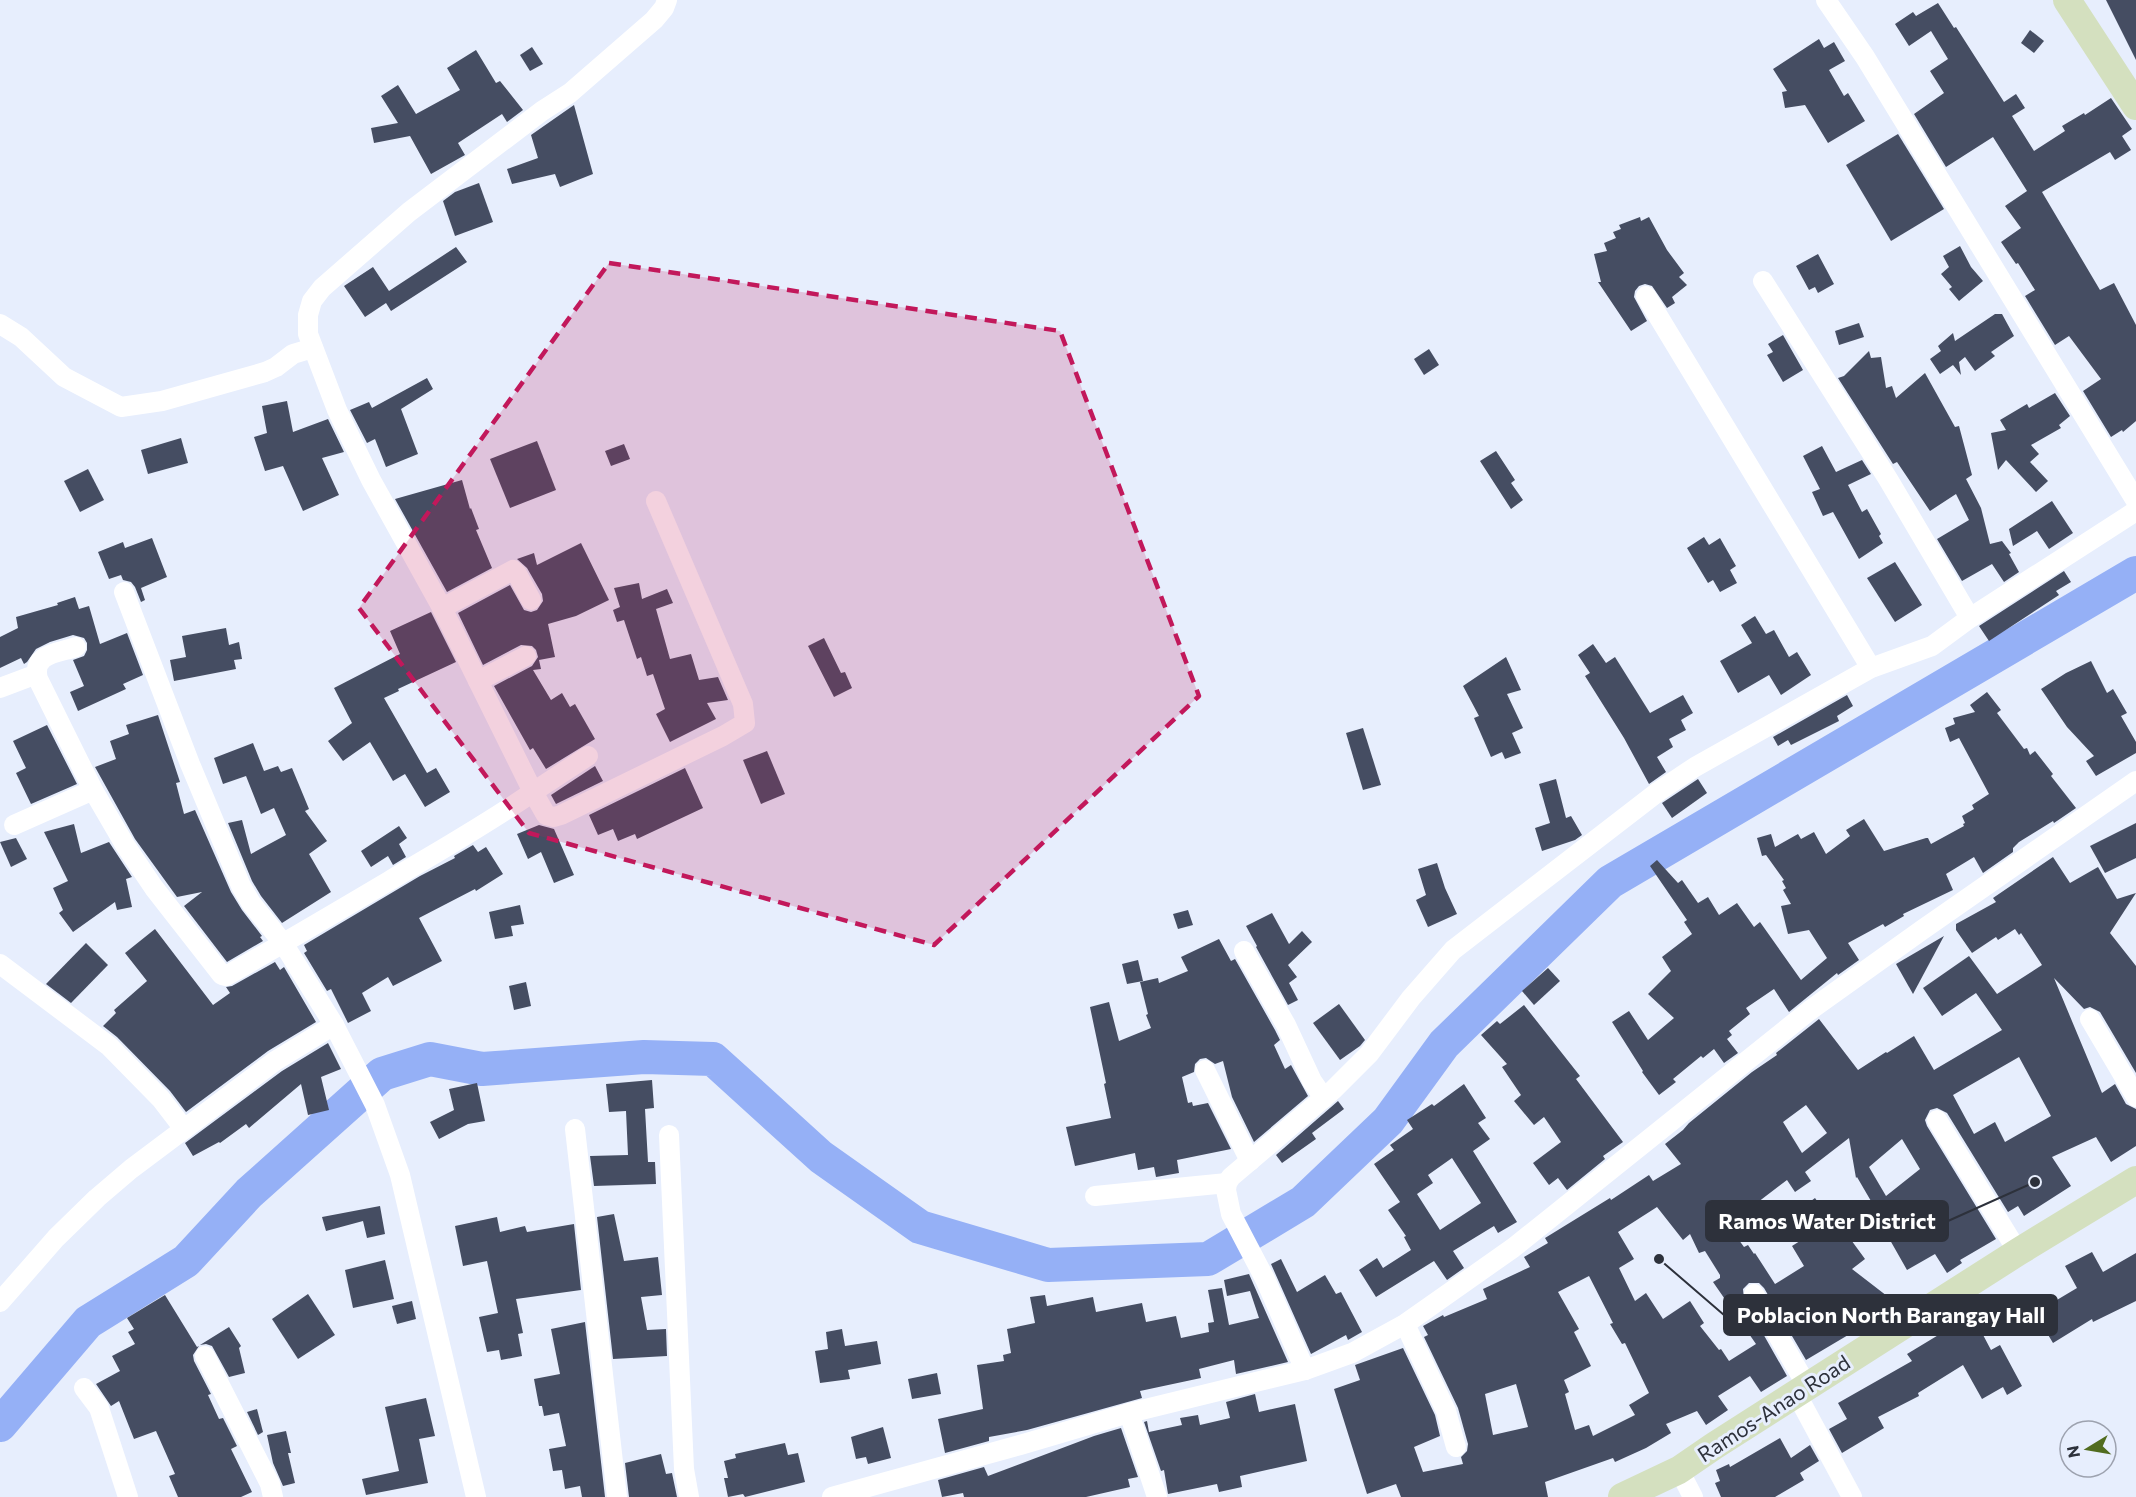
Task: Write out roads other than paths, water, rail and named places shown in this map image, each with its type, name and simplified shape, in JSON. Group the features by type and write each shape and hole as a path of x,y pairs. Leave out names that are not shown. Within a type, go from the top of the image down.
{"main road":[{"path":"2067,0 2136,105"},
{"name":"Ramos-Anao Road","path":"1622,1497 1679,1470 2018,1252 2136,1180"}],"street":[{"path":"656,501 743,704 745,723 723,736 554,817 546,814 533,792 442,608 367,473 337,410 313,348 309,334 308,315 312,301 322,288 409,212 542,111 570,93 654,20 664,8 667,0"},
{"path":"1826,0 1864,57 2136,501"},
{"path":"1763,281 1882,469 1970,618"},
{"path":"1646,296 1871,668"},
{"path":"0,324 21,337 64,377 121,407 162,401 265,372 293,354 313,348"},
{"path":"1305,1370 1250,1248 1231,1214 1226,1190 1231,1177 1324,1098 1369,1054 1411,998 1453,950 1659,791 1695,767 1871,668 1932,646 1970,618 2136,511"},
{"path":"442,608 513,570 518,573 531,600"},
{"path":"124,592 190,764 241,886 283,943 338,1033 375,1105 403,1186 476,1497"},
{"path":"76,647 52,652 45,656 40,662 37,674 93,790 125,845 219,973 226,976 504,812 588,756"},
{"path":"478,681 526,656"},
{"path":"0,688 37,674"},
{"path":"841,1496 1129,1413 1305,1370 1352,1353 1405,1324 1513,1248 1809,1011 1941,916 2136,782"},
{"path":"14,825 93,790"},
{"path":"1244,951 1286,1025 1312,1081 1324,1098"},
{"path":"0,964 109,1047 160,1099 183,1129"},
{"path":"2090,1019 2136,1097"},
{"path":"0,1302 56,1238 131,1169 275,1061 338,1033"},
{"path":"1205,1070 1250,1161"},
{"path":"1937,1120 2018,1252"},
{"path":"575,1129 617,1497"},
{"path":"669,1135 684,1469 689,1497"},
{"path":"1095,1196 1227,1183"},
{"path":"1754,1294 1852,1497"},
{"path":"1405,1324 1446,1411 1455,1448"},
{"path":"205,1356 270,1484 273,1497"},
{"path":"84,1388 99,1408 128,1497"},
{"path":"1129,1413 1157,1497"},
{"path":"1679,1470 1693,1497"}],"waterway":[{"path":"0,1425 88,1322 186,1261 249,1193 382,1074 430,1059 482,1069 644,1057 713,1059 821,1157 920,1227 1048,1265 1208,1259 1303,1202 1388,1121 1444,1044 1610,882 2136,573"}],"place":[{"name":"Ramos Water District","path":"2035,1182"},
{"name":"Poblacion North Barangay Hall","path":"1659,1259"}]}
